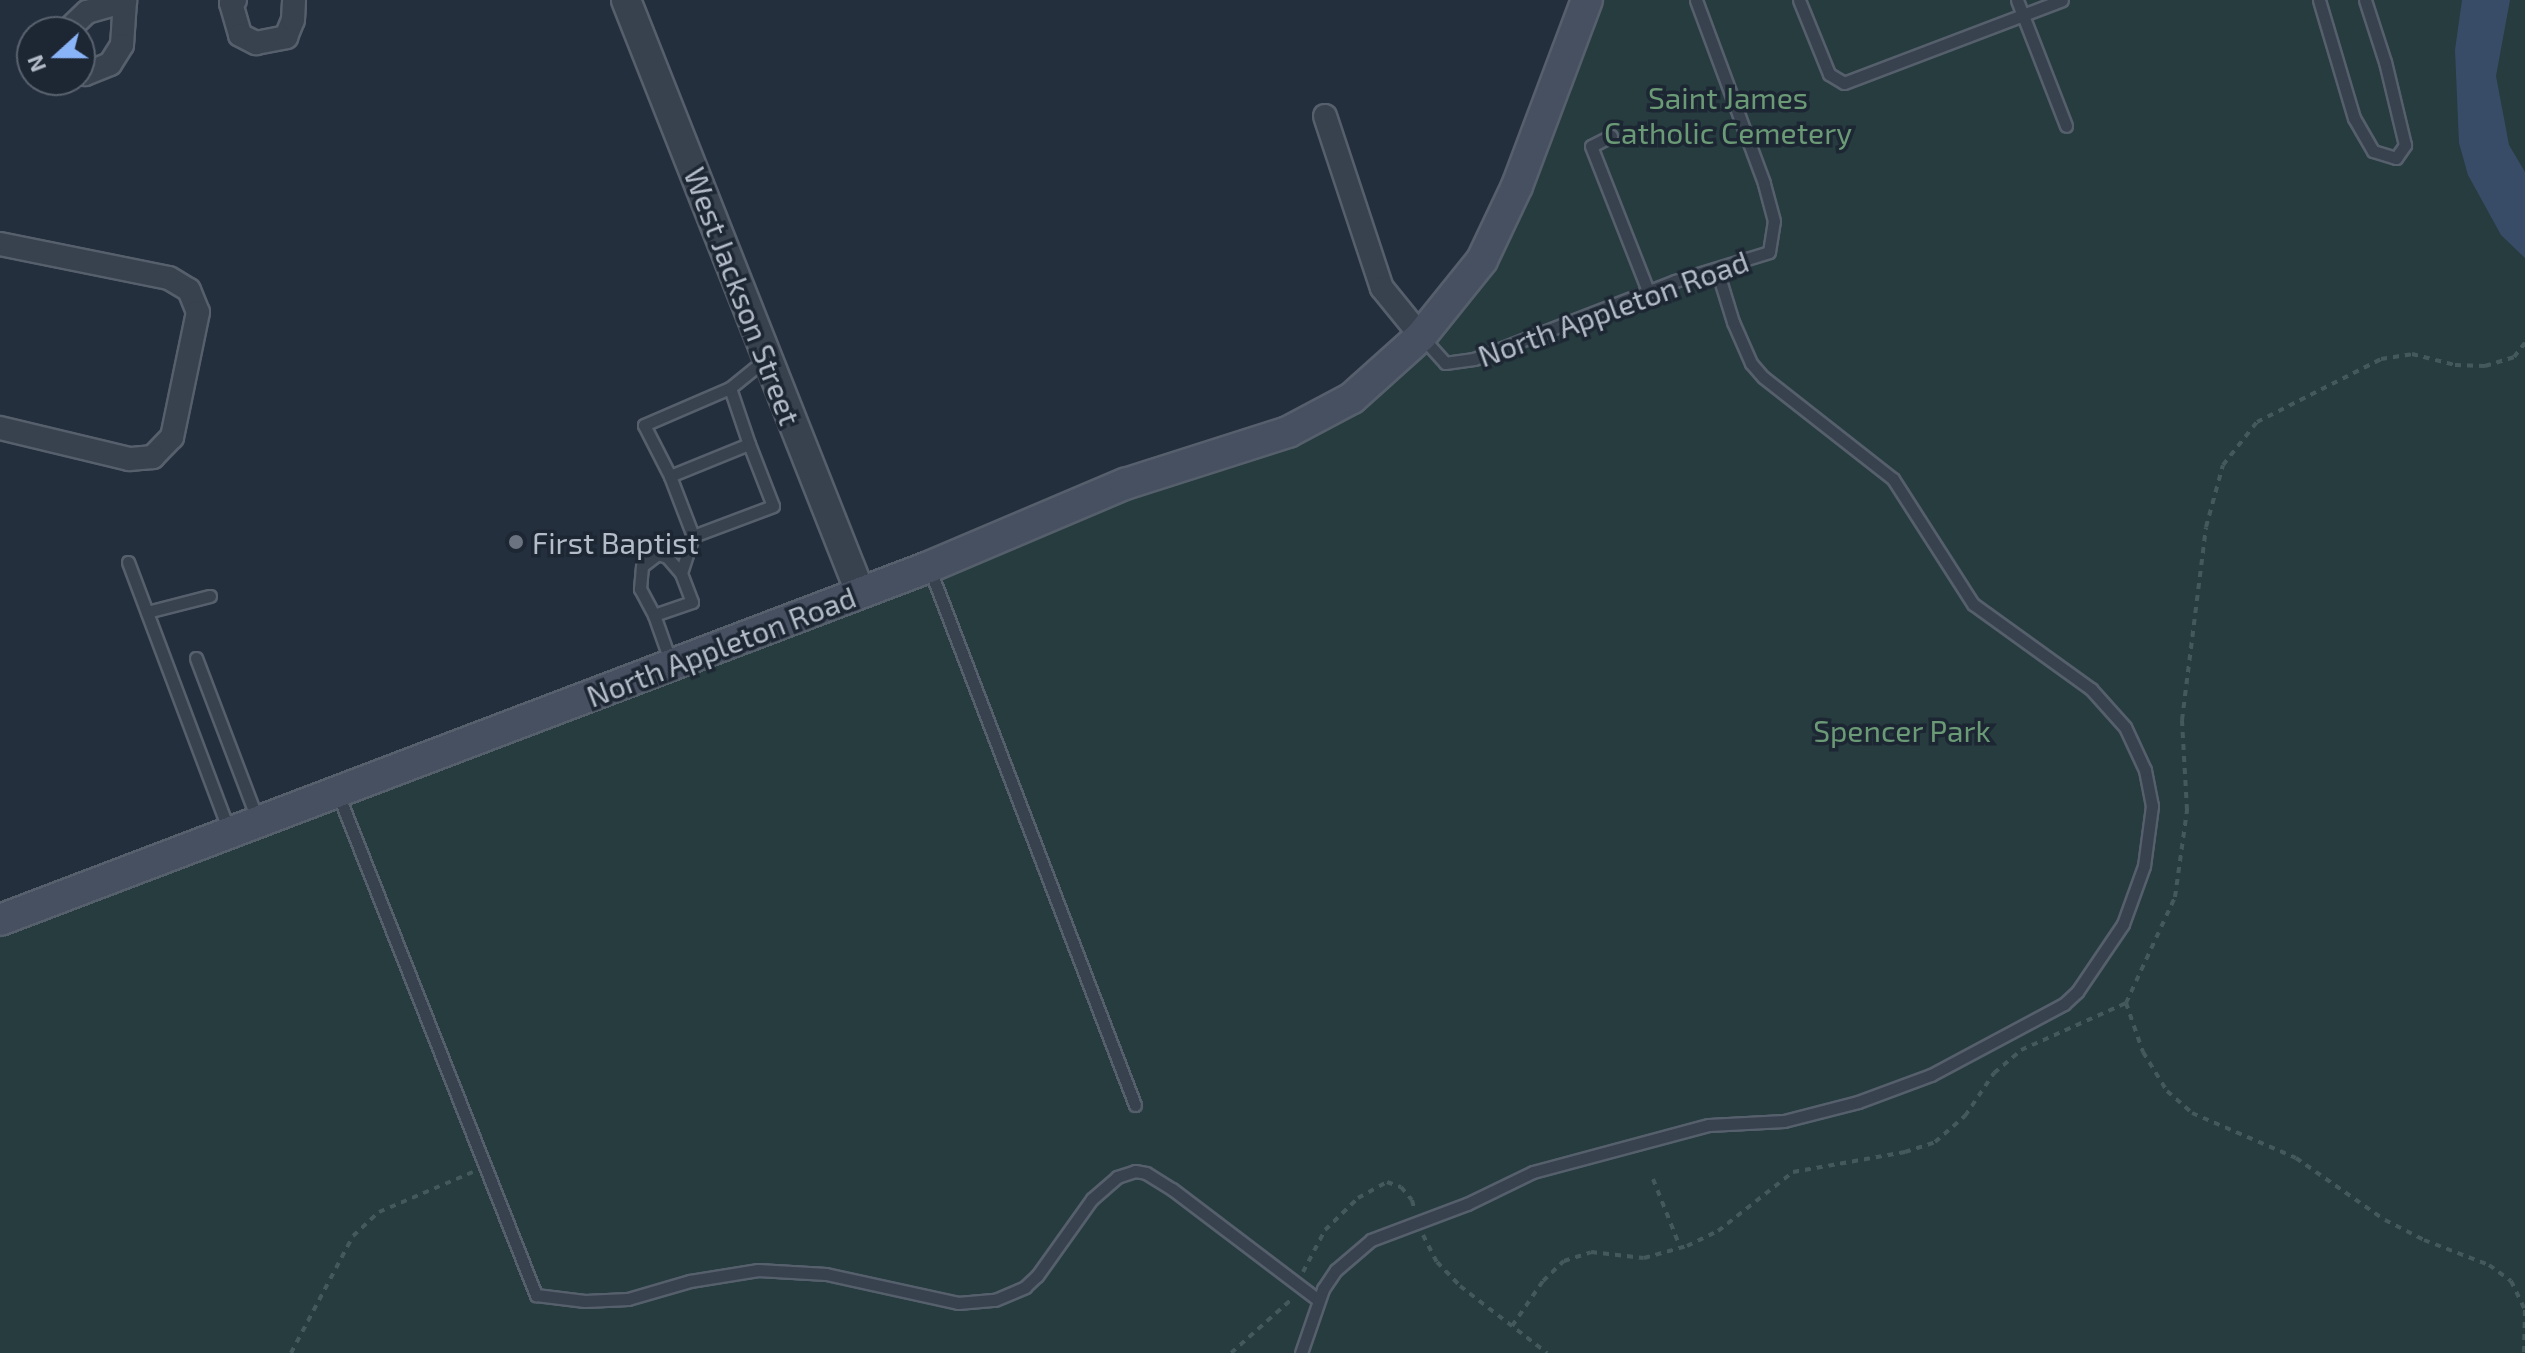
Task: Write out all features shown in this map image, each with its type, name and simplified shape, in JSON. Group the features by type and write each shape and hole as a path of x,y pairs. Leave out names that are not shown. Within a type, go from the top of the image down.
{"main road":[{"name":"North Appleton Road","path":"0,920 929,567 1139,479 1288,432 1352,398 1421,336 1482,260 1517,186 1587,0"}],"street":[{"path":"83,16 126,0 122,45 110,64 96,70"},
{"path":"232,1 240,35 256,43 286,37 293,20 294,0"},
{"name":"West Jackson Street","path":"626,0 860,592"},
{"path":"1325,116 1382,288 1421,336"},
{"path":"0,244 169,278 189,290 198,312 172,437 153,457 129,459 0,428"}],"lane":[{"name":"North Appleton Road","path":"1421,336 1445,363 1474,359 1648,291 1769,252 1774,221 1764,183 1696,0"},
{"path":"1799,0 1829,74 1844,83 2062,0"},
{"path":"2017,0 2066,126"},
{"path":"2319,0 2354,118 2373,151 2396,158 2405,145 2365,0"},
{"path":"1611,136 1591,146 1648,291"},
{"path":"1301,1353 1318,1300 1336,1270 1371,1240 1467,1204 1533,1172 1709,1125 1784,1121 1858,1102 1931,1075 2064,1004 2077,992 2123,924 2144,866 2152,806 2145,770 2125,727 2091,689 1973,604 1893,479 1763,377 1751,363 1733,322 1717,270"},
{"path":"681,573 693,536 670,476 644,425 730,388 768,358"},
{"path":"693,536 773,506 730,388"},
{"path":"670,476 749,444"},
{"path":"654,615 692,602 681,573 667,557 658,554 642,566 640,589 654,615 671,665"},
{"path":"128,562 230,834"},
{"path":"929,567 1135,1105"},
{"path":"147,612 210,596"},
{"path":"196,658 259,824"},
{"path":"338,794 536,1295 561,1299 628,1299 690,1281 758,1270 826,1274 958,1303 995,1300 1025,1287 1037,1276 1103,1188 1117,1177 1135,1171 1146,1173 1172,1189 1318,1300"}],"path":[{"path":"1547,1353 1512,1326 1543,1281 1564,1261 1591,1252 1644,1258 1680,1247 1718,1231 1793,1172 1905,1152 1935,1142 1965,1116 1994,1073 2021,1050 2126,1003 2175,897 2187,810 2182,720 2206,527 2223,465 2257,422 2381,359 2412,354 2455,365 2485,366 2514,357 2525,343"},
{"path":"2126,1003 2143,1052 2167,1091 2192,1113 2296,1158 2385,1220 2424,1240 2489,1265 2511,1281 2525,1310 2524,1353"},
{"path":"291,1353 353,1236 379,1212 485,1167"},
{"path":"1653,1179 1680,1247"}],"green space":[{"name":"Spencer Park","path":"1601,0 2525,0 2525,1353 0,1353 0,920 1288,432 1421,336"}],"water":[{"path":"2462,0 2510,0 2496,76 2509,145 2525,172 2525,258 2501,235 2468,175 2459,143 2455,50"}],"place":[{"name":"First Baptist","path":"516,542"}],"park label":[{"name":"Saint James Catholic Cemetery","path":"1728,114"}]}
